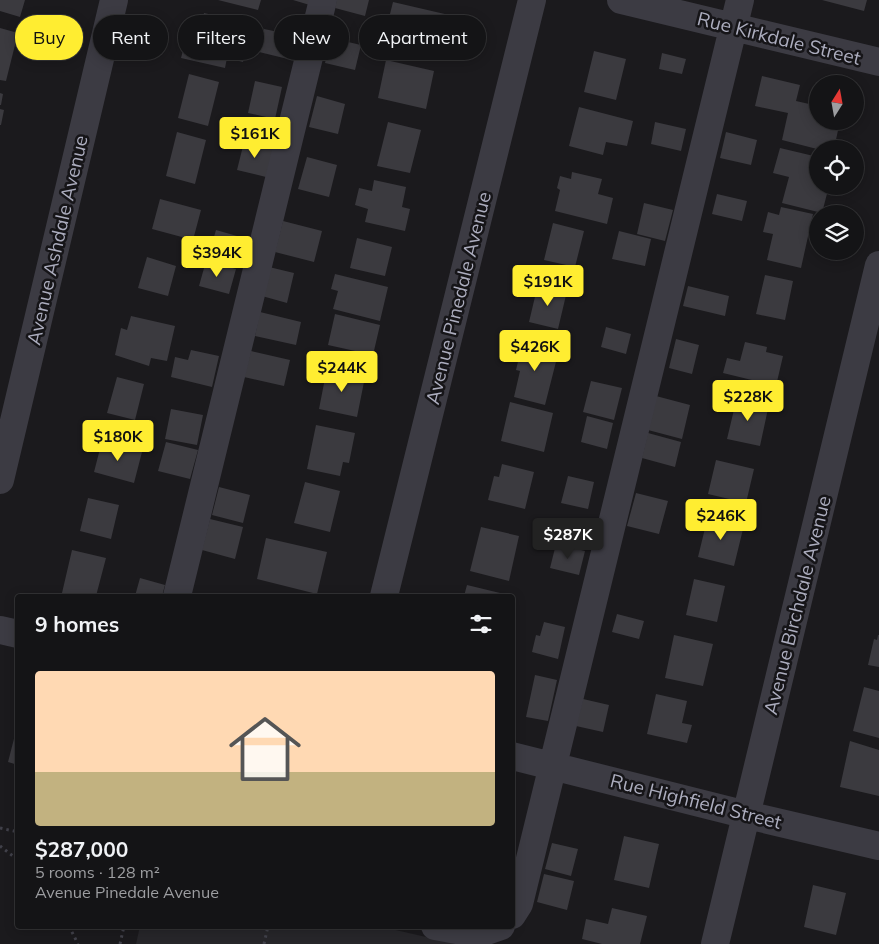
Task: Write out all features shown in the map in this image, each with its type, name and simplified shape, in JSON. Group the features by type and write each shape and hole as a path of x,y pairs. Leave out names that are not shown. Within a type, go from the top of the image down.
{"street":[{"name":"Avenue Ashdale Avenue","path":"0,480 114,0"},
{"path":"177,594 323,0"},
{"name":"Avenue Pinedale Avenue","path":"384,594 532,0"},
{"name":"Rue Kirkdale Street","path":"621,0 879,62"},
{"path":"515,910 519,904 740,0"},
{"name":"Avenue Birchdale Avenue","path":"715,944 879,265"},
{"path":"0,630 15,633"},
{"name":"Rue Highfield Street","path":"515,757 879,846"},
{"path":"451,929 478,934 492,929"}],"path":[{"path":"0,828 15,831"},
{"path":"0,846 15,858"},
{"path":"70,929 78,944"},
{"path":"120,944 123,929"},
{"path":"264,944 267,929"}],"shaded area":[{"path":"139,929 391,929 457,944 136,944"}],"building":[{"path":"0,0 25,0 21,15 15,16 0,11"},
{"path":"218,0 261,0 258,10"},
{"path":"293,0 315,0 313,6"},
{"path":"337,0 369,0 365,15 335,8"},
{"path":"822,0 867,0 864,11"},
{"path":"393,2 449,15 390,15"},
{"path":"0,28 15,32 15,45 6,81 0,80"},
{"path":"264,29 274,31 274,56 264,53"},
{"path":"349,42 359,45 355,70 325,63 326,60 349,60"},
{"path":"594,51 626,59 616,100 584,92"},
{"path":"662,53 686,59 682,74 659,69"},
{"path":"190,60 227,60 225,68"},
{"path":"386,60 434,71 426,109 378,98"},
{"path":"189,74 219,82 208,126 178,118"},
{"path":"762,76 800,85 796,101 809,104 809,130 838,130 836,140 809,140 809,147 782,140 788,113 755,106"},
{"path":"255,81 282,87 275,119 248,113"},
{"path":"0,93 3,94 1,105 0,105"},
{"path":"317,96 345,104 338,134 309,127"},
{"path":"579,107 633,121 627,146 606,142 603,155 569,146"},
{"path":"0,109 4,110 1,125 0,125"},
{"path":"388,122 421,130 410,173 377,166"},
{"path":"655,122 686,129 681,151 651,144"},
{"path":"177,132 206,140 195,184 166,176"},
{"path":"726,132 757,140 751,165 720,158"},
{"path":"244,142 273,149 266,177 237,170"},
{"path":"780,148 809,155 809,195 827,195 824,205 809,205 809,210 782,203 789,177 773,173"},
{"path":"307,157 337,165 329,197 298,189"},
{"path":"572,172 602,179 598,194 613,198 607,224 555,211 560,190 557,188 560,176 571,179"},
{"path":"374,180 406,187 402,207 410,209 405,231 365,222 368,209 355,205 359,188 372,191"},
{"path":"717,194 747,201 742,221 712,214"},
{"path":"160,199 201,210 193,240 152,229"},
{"path":"644,203 673,210 665,241 637,234"},
{"path":"781,207 809,213 809,232 801,268 767,260 773,234 763,232 768,212 779,215"},
{"path":"283,221 322,231 314,262 275,252"},
{"path":"553,223 584,231 575,267 544,260"},
{"path":"216,230 244,238 236,265 208,257"},
{"path":"619,231 651,239 645,266 612,259"},
{"path":"357,238 392,247 385,276 350,268"},
{"path":"147,257 176,266 168,296 138,288"},
{"path":"206,261 236,269 229,294 199,286"},
{"path":"269,267 294,273 287,303 262,296"},
{"path":"335,274 388,287 380,321 333,309 338,291 331,289"},
{"path":"765,275 793,281 785,320 756,314"},
{"path":"538,284 567,291 558,329 529,322"},
{"path":"688,286 729,296 725,316 683,306"},
{"path":"260,312 301,322 296,345 255,336"},
{"path":"335,314 380,325 373,355 328,345"},
{"path":"131,316 175,326 167,361 151,358 149,366 115,355 121,328 127,330"},
{"path":"606,327 631,334 626,354 601,347"},
{"path":"676,339 699,345 692,374 669,368"},
{"path":"523,341 559,350 545,405 514,397 520,371 516,370"},
{"path":"745,342 767,347 766,352 783,356 776,386 723,373 727,358 740,361"},
{"path":"191,350 219,356 212,387 171,377 175,357 188,360"},
{"path":"251,351 290,360 284,386 244,377"},
{"path":"327,368 365,377 357,417 319,409"},
{"path":"117,377 144,384 135,420 107,413"},
{"path":"591,381 622,388 614,420 583,412"},
{"path":"656,396 690,405 682,439 648,430"},
{"path":"737,397 769,404 760,446 727,439"},
{"path":"510,402 553,413 544,452 501,441"},
{"path":"171,409 203,415 197,445 165,439"},
{"path":"587,416 613,423 607,449 581,442"},
{"path":"316,425 355,433 349,463 343,462 340,476 307,469"},
{"path":"648,433 681,442 675,467 642,458"},
{"path":"102,441 142,452 134,483 94,472"},
{"path":"166,442 198,450 190,479 158,471"},
{"path":"716,460 754,469 746,503 708,494"},
{"path":"502,464 534,472 525,509 488,500 494,476 499,477"},
{"path":"568,476 594,482 588,509 561,503"},
{"path":"305,482 340,491 330,532 294,523"},
{"path":"219,487 250,495 243,523 212,515"},
{"path":"636,493 668,501 659,534 627,526"},
{"path":"88,498 119,505 111,539 80,531"},
{"path":"708,516 744,525 734,566 698,557"},
{"path":"210,519 243,527 235,559 202,550"},
{"path":"481,527 519,536 509,581 470,571"},
{"path":"266,538 327,552 317,594 257,579"},
{"path":"556,544 585,551 579,575 550,568"},
{"path":"72,550 106,558 97,594 62,593"},
{"path":"140,578 165,585 163,594 136,594"},
{"path":"694,579 725,586 717,622 686,615"},
{"path":"467,585 500,593 500,594 465,594"},
{"path":"617,614 644,621 639,639 612,632"},
{"path":"544,622 565,627 558,659 532,652 536,635 540,636"},
{"path":"674,635 713,644 703,686 665,678"},
{"path":"878,635 879,667 868,665 874,639 877,640"},
{"path":"535,675 557,680 548,721 526,717"},
{"path":"864,687 879,691 879,738 853,731"},
{"path":"656,694 687,701 682,723 692,725 687,743 647,734"},
{"path":"583,699 609,705 603,732 576,726"},
{"path":"15,735 15,764 8,762"},
{"path":"850,741 879,750 879,796 840,787"},
{"path":"624,836 659,844 649,888 614,880"},
{"path":"552,843 578,849 571,876 545,869"},
{"path":"544,874 574,881 567,910 537,902"},
{"path":"813,885 846,893 836,935 804,927"},
{"path":"612,908 647,916 640,944 602,944 582,939 586,919 608,924"}]}
